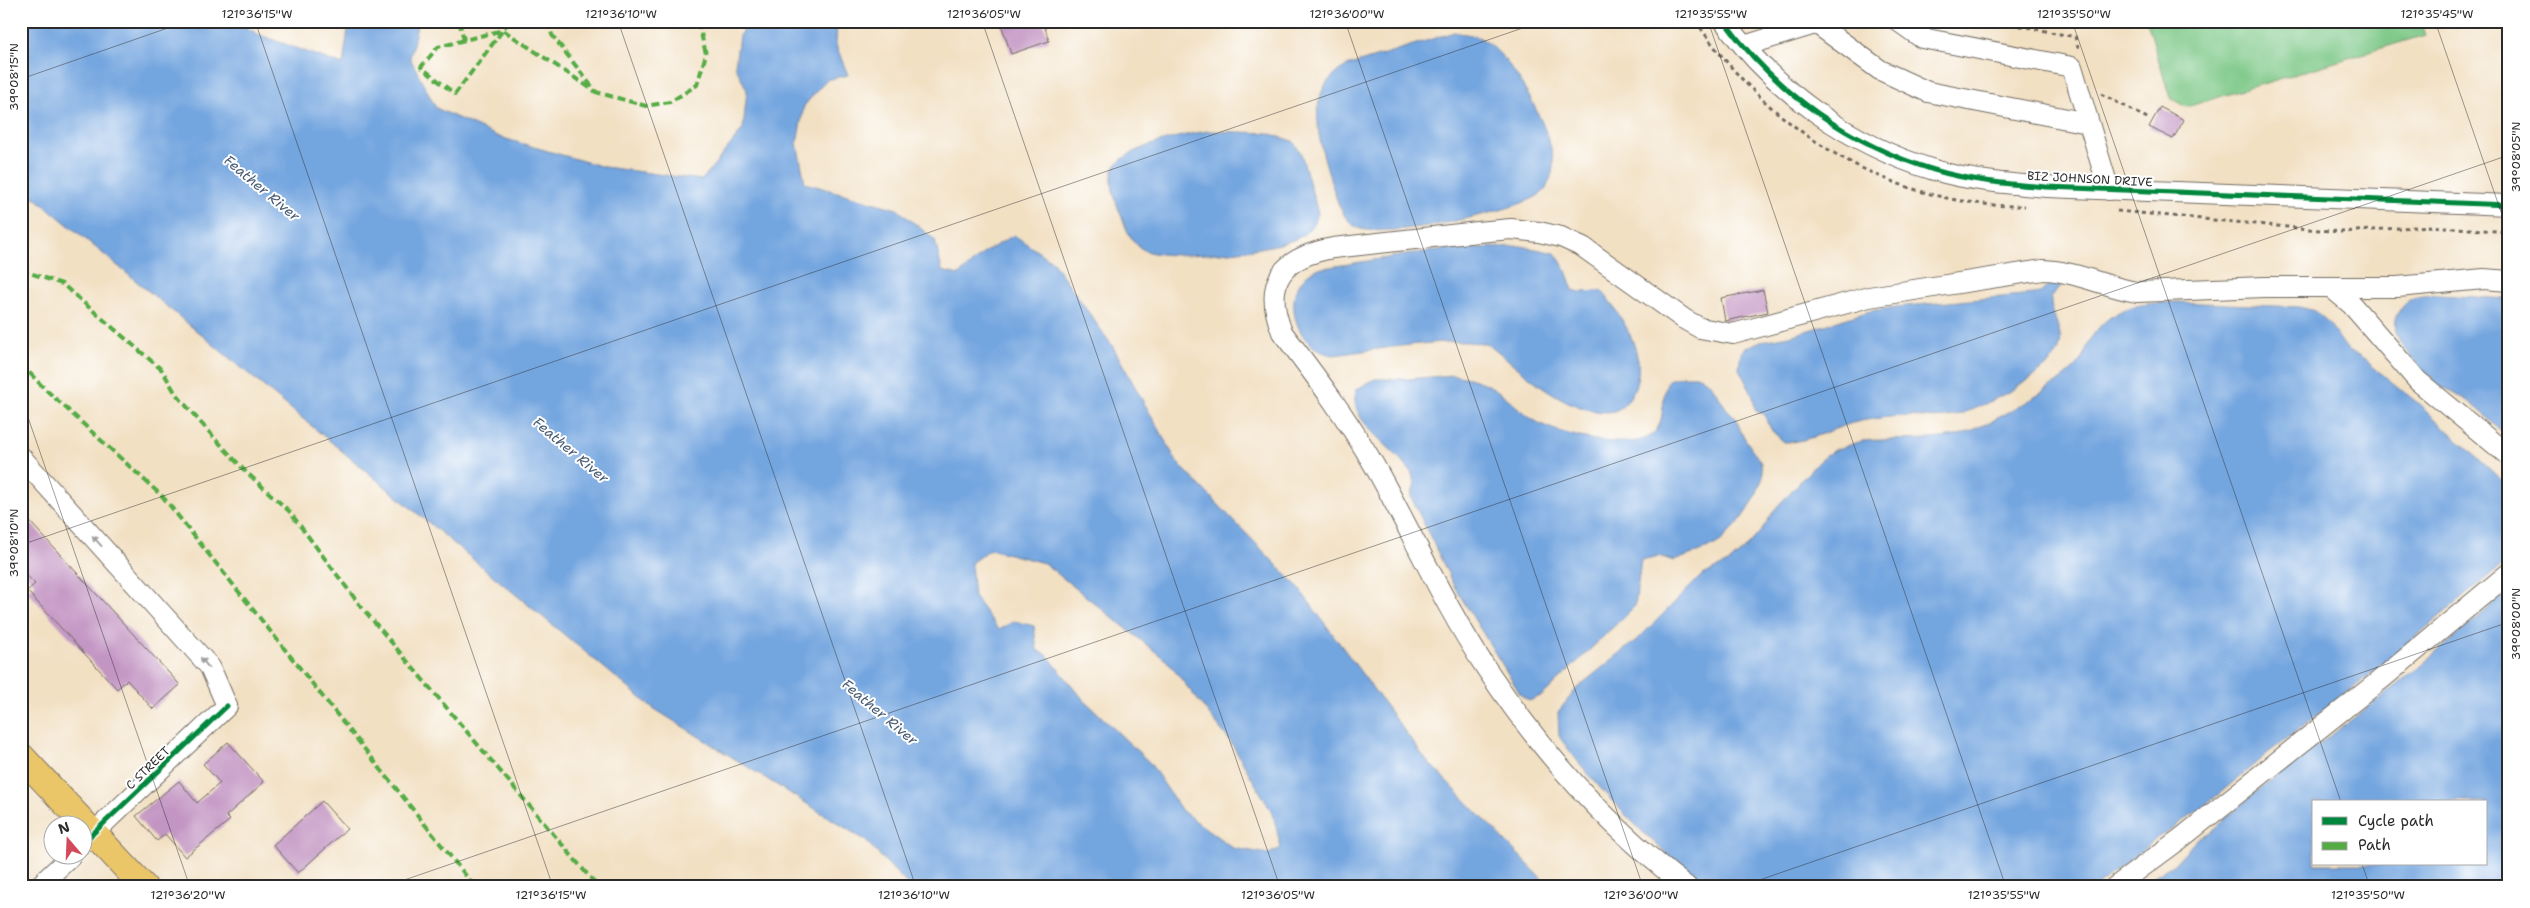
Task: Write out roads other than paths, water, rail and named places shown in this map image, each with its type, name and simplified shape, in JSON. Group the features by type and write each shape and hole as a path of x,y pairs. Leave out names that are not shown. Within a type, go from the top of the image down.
{"main road":[{"path":"21,756 70,816"},
{"path":"92,842 144,887"}],"street":[{"name":"BIZ JOHNSON DRIVE","path":"1724,21 1775,79 1801,101 1833,123 1897,158 1936,171 1971,179 2047,188 2509,205"},
{"path":"1898,21 1922,38 2072,67 2109,190"},
{"path":"1744,46 1821,22 1880,70 1928,92 2088,123"},
{"path":"1687,887 1649,856 1587,796 1529,727 1484,666 1355,434 1282,332 1275,315 1274,297 1277,281 1297,258 1311,252 1333,248 1478,232 1511,229 1539,232 1561,237 1583,247 1684,319 1700,328 1733,334 1869,297 2044,270 2071,274 2117,289 2137,292 2264,287 2397,287 2466,279 2509,282"},
{"path":"2332,288 2351,304 2418,381 2509,456"},
{"name":"C STREET","path":"21,457 210,667 227,706 92,834"},
{"path":"2115,887 2180,839 2379,681 2509,573"},
{"path":"38,887 60,866"}],"water":[{"name":"Feather River","path":"21,21 234,21 260,35 343,65 349,21 418,21 410,58 436,108 499,137 604,167 702,180 743,129 747,90 735,66 739,36 749,21 837,21 836,45 848,75 826,80 804,106 797,143 805,183 897,209 935,240 942,271 959,275 985,252 1014,235 1053,262 1113,347 1177,462 1297,586 1426,760 1550,887 910,887 865,840 653,708 32,195 21,181","holes":["990,549 1044,563 1167,661 1230,741 1273,814 1281,848 1269,854 1233,848 1182,811 1150,763 1083,699 1047,655 1037,650 1034,626 1014,621 999,630 974,597 971,563"]},
{"path":"1454,32 1480,38 1492,46 1504,58 1526,91 1544,128 1553,158 1551,178 1546,188 1542,193 1529,200 1507,208 1450,222 1392,230 1370,230 1356,227 1350,223 1339,205 1322,148 1318,117 1319,102 1324,88 1333,76 1347,66"},
{"path":"1208,131 1268,133 1293,141 1301,153 1318,213 1306,232 1288,242 1224,253 1159,254 1146,251 1133,241 1127,231 1112,187 1113,171 1118,163 1140,149 1185,135"},
{"path":"1521,246 1555,253 1565,268 1573,290 1580,292 1601,291 1621,319 1636,352 1638,375 1636,386 1630,397 1619,409 1609,412 1576,406 1545,389 1491,346 1477,343 1438,343 1333,355 1319,351 1308,342 1300,330 1295,317 1294,303 1297,289 1304,278 1317,269 1437,250"},
{"path":"2053,282 2060,282 2061,286 2051,297 2051,304 2060,338 2058,352 2052,361 2041,371 2011,391 1963,413 1936,418 1904,416 1873,419 1851,423 1803,440 1784,442 1772,431 1764,415 1755,409 1753,396 1739,369 1741,353 1745,348 1761,341 1790,336 1870,311 2040,293"},
{"path":"2438,295 2509,299 2509,438 2463,398 2453,392 2434,387 2430,384 2434,378 2429,374 2425,377 2399,339 2396,331 2396,322 2401,307 2415,298"},
{"path":"2177,302 2299,307 2315,311 2328,322 2346,348 2366,361 2419,404 2509,487 2509,559 2361,682 2268,753 2207,804 2149,844 2096,887 1709,887 1649,838 1595,782 1563,742 1559,736 1558,712 1578,687 1640,637 1701,576 1730,562 1744,550 1761,531 1775,509 1819,461 1834,450 1862,441 1944,438 1968,432 2026,403 2068,374 2083,356 2091,338 2109,318 2119,312 2140,305"},
{"path":"1453,375 1491,386 1532,419 1548,427 1580,437 1616,442 1633,442 1647,438 1656,431 1661,419 1668,380 1683,376 1699,376 1711,384 1726,408 1737,419 1740,431 1761,463 1763,477 1754,500 1737,525 1721,541 1711,547 1674,561 1659,556 1641,560 1635,606 1543,695 1529,701 1521,695 1454,586 1411,497 1415,482 1408,468 1366,425 1355,401 1357,389 1375,379 1408,379"},
{"path":"2509,591 2509,887 2136,887 2174,864 2198,838 2211,831 2251,796 2400,683"}]}
